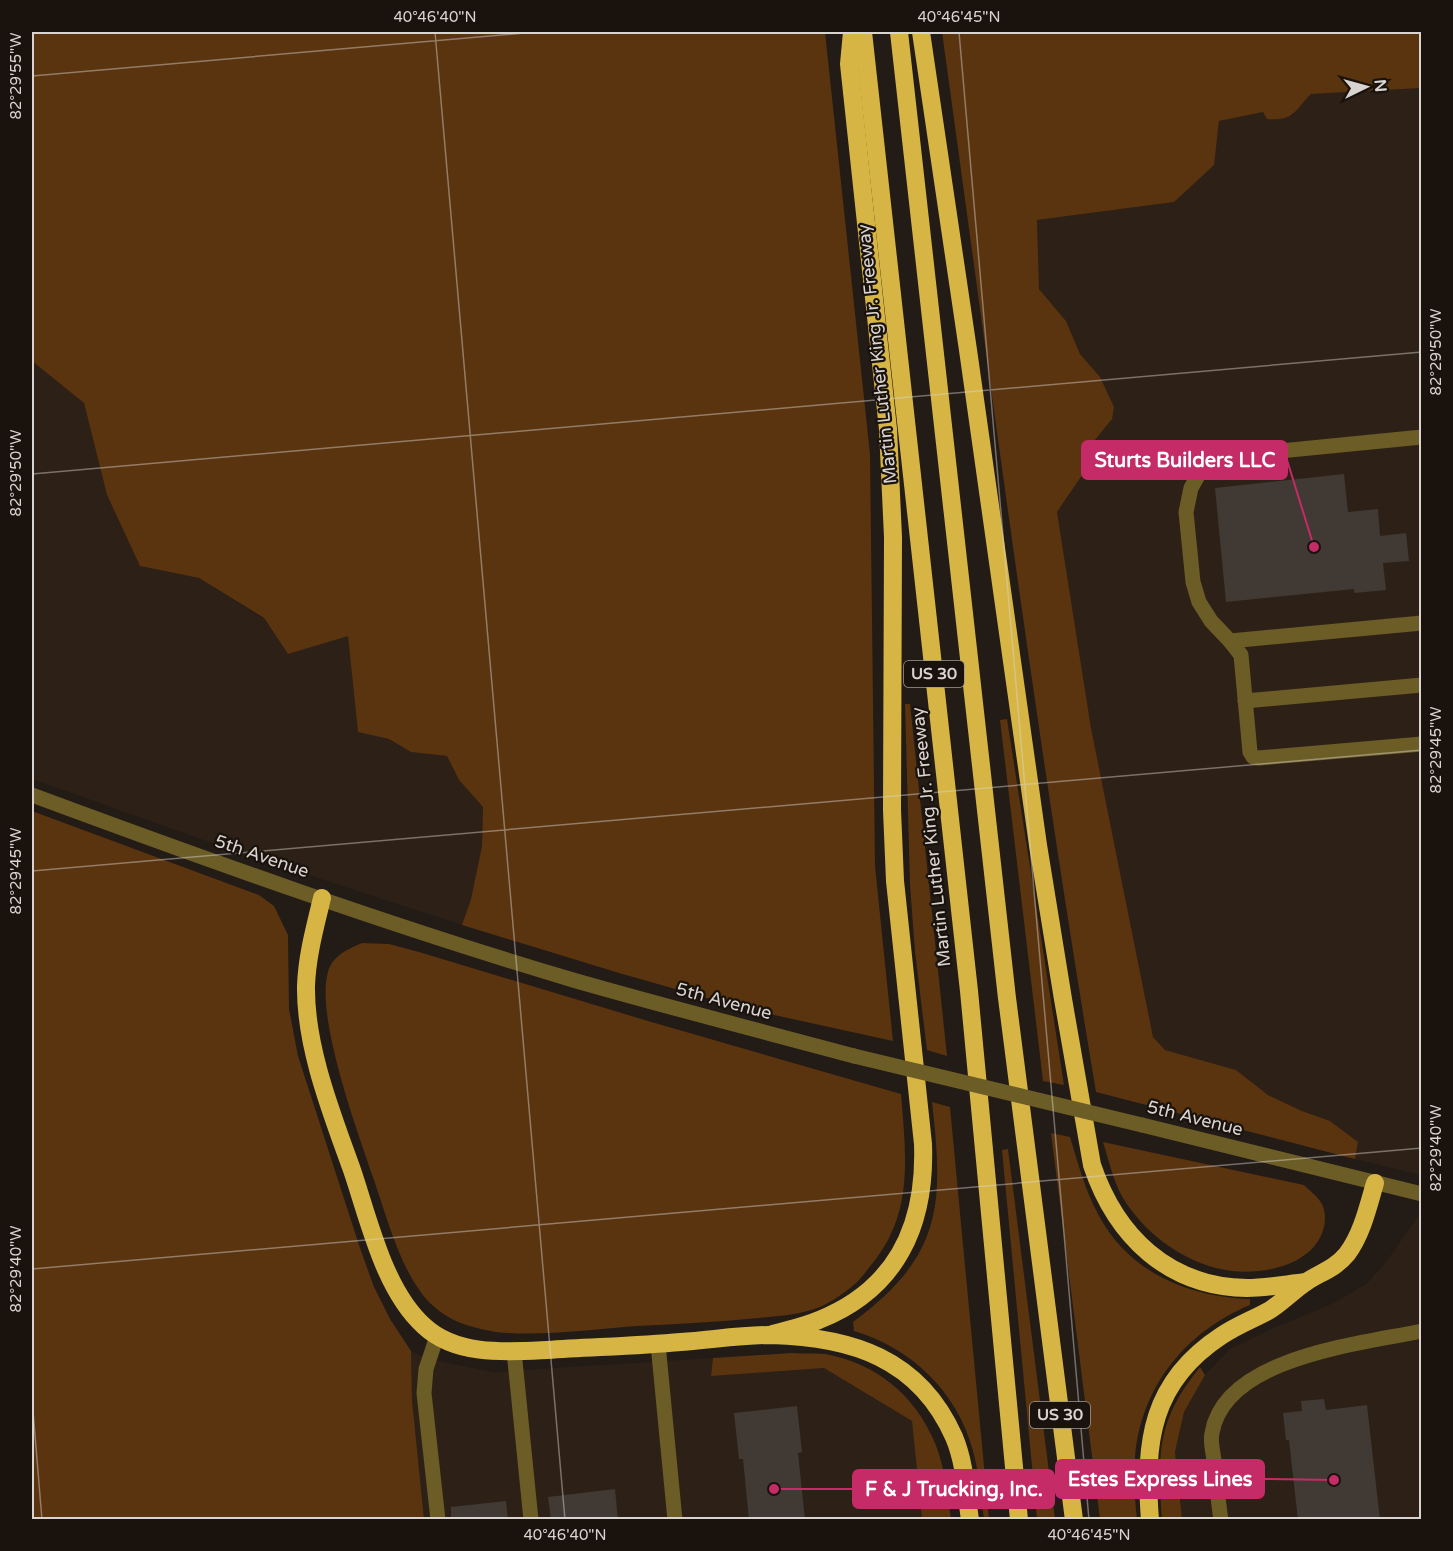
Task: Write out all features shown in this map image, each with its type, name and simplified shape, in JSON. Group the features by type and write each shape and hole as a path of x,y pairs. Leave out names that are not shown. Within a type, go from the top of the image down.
{"highway":[{"path":"770,1335 818,1321 840,1311 876,1284 891,1268 910,1235 917,1215 924,1180 923,1144 895,881 892,810 893,537 888,429 849,64 852,32"},
{"name":"Martin Luther King Jr. Freeway","path":"863,32 969,990 1019,1520"},
{"name":"US 30","path":"900,32 1007,998 1074,1520"},
{"path":"921,32 967,339 1038,845 1092,1165 1099,1185 1122,1226 1154,1258 1169,1267 1207,1282 1228,1286 1248,1288 1306,1282"},
{"path":"322,898 309,957 306,986 307,1013 312,1040 334,1117 384,1264 395,1290 425,1327 437,1336 458,1345 476,1349 514,1351 658,1344 770,1335 834,1341 855,1346 878,1355 911,1378 936,1406 954,1438 964,1473 970,1520"},
{"path":"1150,1520 1148,1461 1150,1438 1158,1413 1176,1378 1203,1349 1242,1323 1269,1310 1306,1282 1336,1265 1352,1247 1358,1236 1375,1183"}],"street":[{"path":"1422,437 1229,456 1212,463 1200,472 1191,488 1186,512 1193,582 1199,602 1211,621 1240,655 1250,752 1253,757 1422,744"},
{"path":"1230,641 1422,623"},
{"path":"1245,701 1422,685"},
{"name":"5th Avenue","path":"32,795 322,898 573,980 854,1056 1422,1194"},
{"path":"1221,1520 1211,1434 1220,1410 1234,1392 1282,1364 1322,1352 1422,1331"},
{"path":"437,1336 426,1369 424,1393 438,1520"},
{"path":"658,1344 675,1520"},
{"path":"514,1351 531,1520"}],"shaded area":[{"path":"32,32 825,32 870,454 875,866 893,1041 742,1008 462,925 471,899 482,846 483,807 459,780 447,756 411,752 389,739 358,732 348,636 288,654 264,618 199,578 140,566 107,495 84,403 32,361"},
{"path":"942,32 1421,32 1421,88 1311,94 1293,114 1283,118 1267,119 1263,112 1219,121 1214,165 1174,202 1037,220 1039,289 1066,321 1080,354 1100,377 1114,407 1112,419 1095,440 1087,468 1057,512 1091,728 1153,1037 1165,1050 1236,1070 1268,1095 1330,1121 1358,1142 1355,1159 1096,1092 1034,695"},
{"path":"1421,88 1421,1175 1355,1159 1358,1142 1330,1121 1268,1095 1236,1070 1165,1050 1153,1037 1091,728 1057,512 1087,468 1095,440 1112,419 1100,377 1080,354 1066,321 1039,289 1037,220 1174,202 1218,131 1219,121 1263,112 1293,116 1297,108 1311,94"},
{"path":"32,361 84,403 107,495 140,566 199,578 264,619 288,654 348,635 358,732 389,739 411,752 447,756 459,780 483,807 482,846 471,899 462,925 226,848 32,779"},
{"path":"905,704 910,704 947,1056 927,1050 915,952 910,885"},
{"path":"1007,719 1064,1085 1043,1081 1000,720"},
{"path":"32,811 259,895 274,906 288,935 289,1009 298,1056 374,1287 390,1319 411,1351 412,1400 424,1519 32,1519"},
{"path":"362,943 389,944 419,952 901,1094 904,1183 895,1225 886,1245 857,1282 834,1300 812,1310 781,1316 530,1334 489,1331 468,1326 448,1317 422,1294 399,1252 349,1105 333,1045 327,1017 328,972 337,957"},
{"path":"932,1102 950,1107 989,1519 984,1519 973,1451 956,1409 929,1375 912,1361 894,1348 854,1331 853,1322 882,1298 905,1274 920,1251 930,1226 936,1200 937,1171"},
{"path":"1051,1133 1070,1137 1098,1214 1111,1234 1143,1266 1183,1287 1204,1293 1250,1299 1250,1305 1205,1330 1186,1347 1156,1386 1139,1433 1135,1459 1137,1519 1100,1519"},
{"path":"1103,1142 1304,1185 1322,1204 1325,1213 1324,1227 1318,1241 1308,1253 1280,1267 1247,1272 1216,1268 1202,1263 1163,1242 1131,1210 1116,1185"},
{"path":"1008,1149 1055,1519 1037,1519 1002,1150"},
{"path":"1421,1212 1421,1519 1182,1519 1175,1452 1184,1412 1205,1375 1230,1349 1334,1303 1367,1283 1384,1265"},
{"path":"411,1351 428,1359 493,1372 713,1358 711,1376 824,1368 912,1421 922,1519 424,1519 412,1400"},
{"path":"792,1353 825,1354 844,1358 877,1373 905,1396 917,1410 935,1443 943,1471 951,1519 922,1519 912,1421 824,1368 711,1376 713,1358"},
{"path":"1200,1367 1205,1375 1184,1412 1175,1452 1182,1519 1162,1519 1160,1475 1163,1439 1175,1404"}],"building":[{"path":"1344,474 1348,512 1378,509 1380,536 1406,533 1409,561 1383,563 1386,590 1354,593 1354,589 1226,602 1215,488"},
{"path":"1324,1399 1326,1410 1367,1405 1380,1520 1298,1520 1289,1440 1286,1440 1283,1413 1302,1411 1301,1401"},
{"path":"797,1406 802,1452 798,1453 805,1520 749,1520 743,1459 739,1459 734,1413"},
{"path":"615,1489 618,1520 551,1520 548,1497"},
{"path":"506,1501 508,1520 451,1520 451,1507"}],"place":[{"name":"Sturts Builders LLC","path":"1314,547"},
{"name":"Estes Express Lines","path":"1334,1480"},
{"name":"F & J Trucking, Inc.","path":"774,1489"}]}
